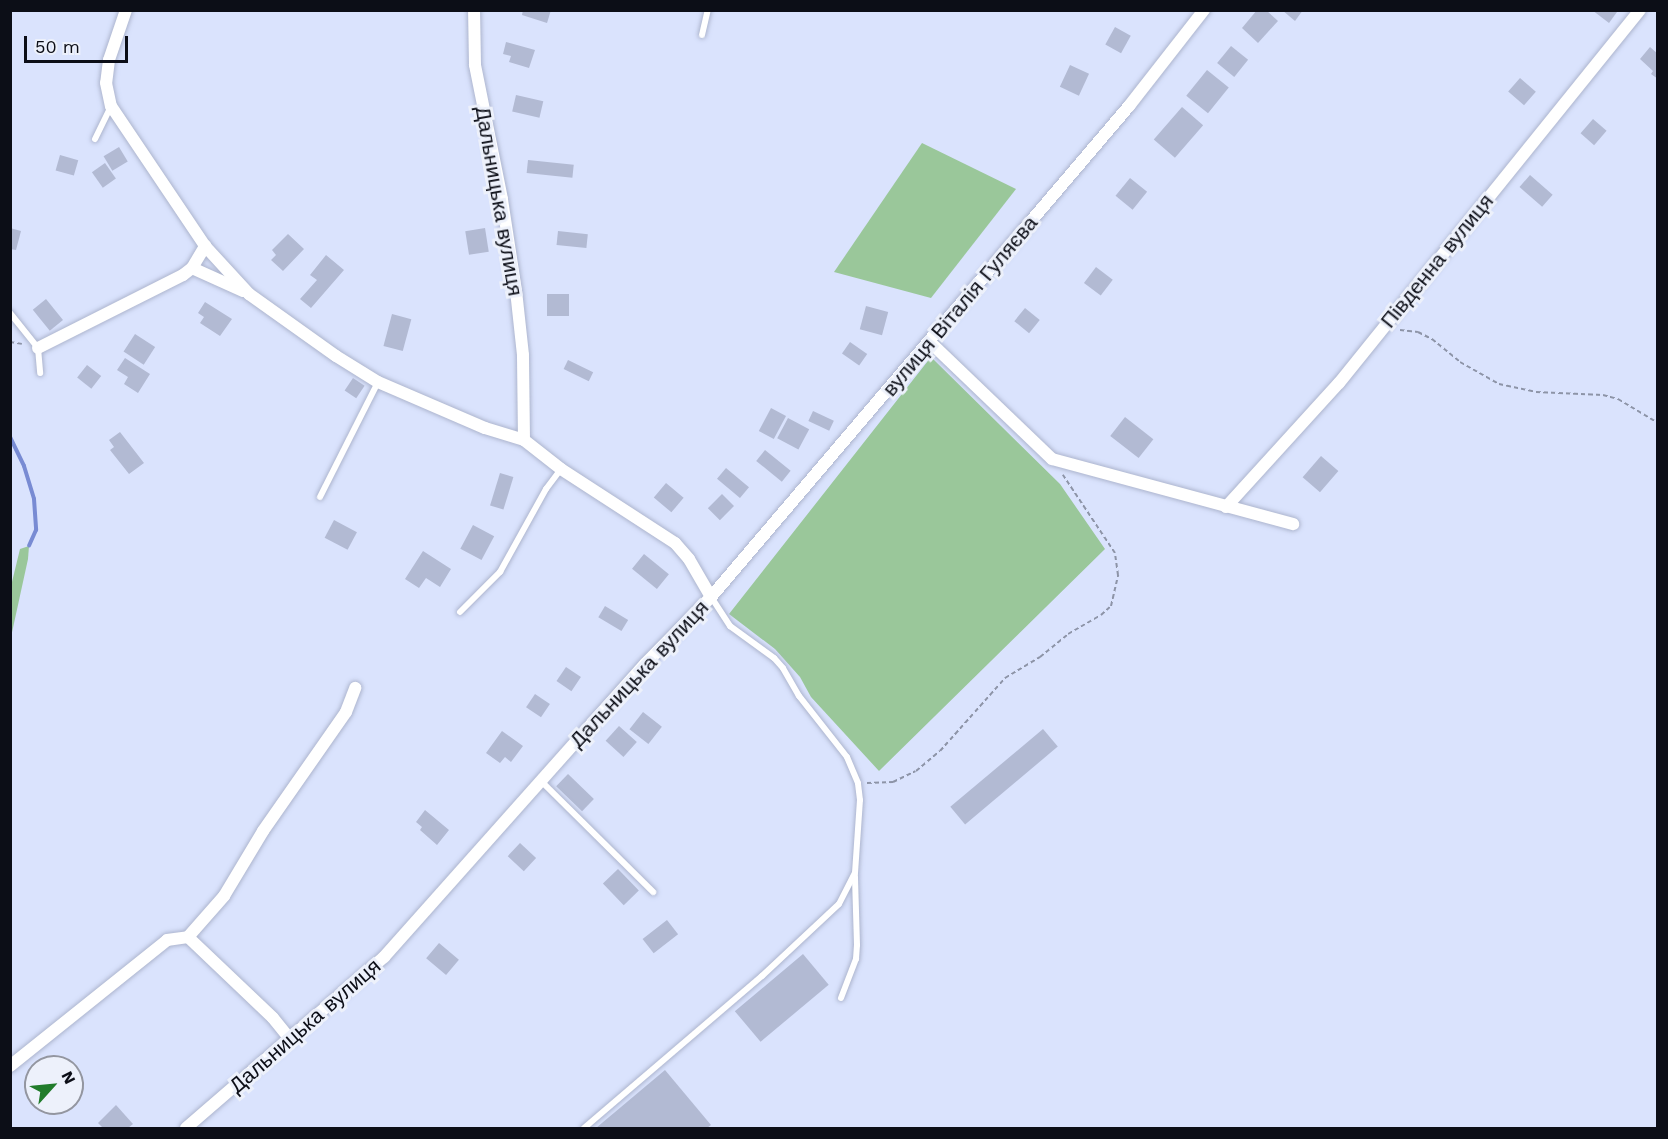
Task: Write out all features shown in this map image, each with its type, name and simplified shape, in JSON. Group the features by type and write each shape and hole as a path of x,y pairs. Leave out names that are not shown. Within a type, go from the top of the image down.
{"street":[{"path":"126,10 109,60 106,83 111,106 205,246 249,294"},
{"name":"Дальницька вулиця","path":"186,1128 384,957 645,664 711,597 689,559 675,543 561,469 524,440 523,355 516,291 502,200 475,65 474,10"},
{"name":"вулиця Віталія Гуляєва","path":"711,597 1121,115 1204,10"},
{"name":"Південна вулиця","path":"1227,507 1339,383 1640,10"},
{"path":"38,348 123,307 192,268 205,246"},
{"path":"192,268 249,294 336,356 378,382 484,428 524,440"},
{"path":"930,342 1052,459 1293,524"},
{"path":"10,1066 167,940 188,937 224,896 263,831 346,712 355,688"},
{"path":"188,937 273,1018 290,1039"}],"lane":[{"path":"702,35 708,10"},
{"path":"94,140 111,106"},
{"path":"10,313 38,348 40,373"},
{"path":"320,497 378,382"},
{"path":"460,612 500,572 546,489 561,469"},
{"path":"711,597 730,626 774,658 783,668 799,696 847,757 858,783 860,800 855,873 856,959 841,998"},
{"path":"541,781 653,892"},
{"path":"584,1128 762,976 839,904 855,873"}],"path":[{"path":"1378,333 1402,329 1418,332 1432,339 1460,362 1499,384 1536,392 1603,394 1618,399 1658,423"},
{"path":"858,783 893,782 916,771 940,751 1005,678 1040,657 1068,634 1101,615 1111,606 1118,574 1115,553 1052,459"}],"green space":[{"path":"922,143 1016,189 931,298 834,272"},
{"path":"931,357 1060,484 1105,549 879,771 811,697 800,677 775,649 729,614"},
{"path":"29,546 11,637 11,586 20,549"}],"building":[{"path":"523,10 551,10 547,23 522,15"},
{"path":"1257,10 1266,10 1278,21 1258,43 1242,28"},
{"path":"1282,10 1303,10 1295,21"},
{"path":"1592,10 1615,10 1617,12 1609,23"},
{"path":"1115,27 1131,36 1121,53 1105,44"},
{"path":"506,42 535,50 529,68 509,62 511,56 503,54"},
{"path":"1231,46 1248,60 1234,77 1217,63"},
{"path":"1650,47 1658,54 1658,79 1651,74 1653,71 1640,59"},
{"path":"1070,65 1089,74 1079,96 1060,87"},
{"path":"1207,70 1229,88 1208,113 1186,96"},
{"path":"1520,78 1536,92 1524,105 1508,92"},
{"path":"516,95 543,101 539,118 512,112"},
{"path":"1182,107 1203,125 1175,158 1154,139"},
{"path":"1593,119 1607,131 1594,145 1581,133"},
{"path":"119,147 128,162 112,171 104,156"},
{"path":"60,155 78,160 74,176 56,170"},
{"path":"528,160 574,165 572,178 527,173"},
{"path":"105,163 116,179 103,188 92,172"},
{"path":"1530,175 1553,195 1542,207 1520,187"},
{"path":"1130,178 1147,192 1133,210 1116,196"},
{"path":"10,228 21,231 16,250 10,249"},
{"path":"485,228 489,252 469,255 465,231"},
{"path":"558,231 588,234 586,248 557,245"},
{"path":"288,234 304,249 283,271 271,260 276,255 272,250"},
{"path":"326,255 344,270 311,308 300,299 317,280 310,275"},
{"path":"1096,267 1113,280 1101,296 1084,283"},
{"path":"547,294 569,294 569,316 547,316"},
{"path":"46,299 63,320 50,331 33,310"},
{"path":"205,302 232,319 220,336 200,323 204,317 198,313"},
{"path":"866,306 888,312 882,335 860,329"},
{"path":"1025,308 1040,320 1029,333 1014,321"},
{"path":"392,314 411,319 403,351 383,346"},
{"path":"135,334 155,347 144,365 124,352"},
{"path":"850,342 867,354 859,366 842,353"},
{"path":"125,358 150,374 138,393 124,384 128,377 117,370"},
{"path":"568,360 593,372 589,381 564,369"},
{"path":"87,365 101,376 91,389 77,378"},
{"path":"353,378 365,386 356,398 345,390"},
{"path":"771,408 786,416 774,439 759,431"},
{"path":"813,411 834,421 829,431 808,421"},
{"path":"1125,417 1153,439 1139,458 1110,436"},
{"path":"788,418 809,429 798,450 777,438"},
{"path":"120,432 144,463 129,474 110,450 114,447 109,440"},
{"path":"765,450 791,471 782,482 756,461"},
{"path":"1321,456 1338,471 1320,492 1303,477"},
{"path":"726,468 749,487 740,498 717,479"},
{"path":"500,473 513,477 503,510 490,506"},
{"path":"666,483 684,498 671,512 654,498"},
{"path":"722,494 734,506 720,520 708,508"},
{"path":"334,520 357,532 348,550 325,538"},
{"path":"473,525 494,536 482,560 460,549"},
{"path":"423,551 451,569 440,587 426,578 419,588 405,579"},
{"path":"644,554 669,574 657,589 632,569"},
{"path":"605,606 628,620 621,631 598,617"},
{"path":"566,667 581,677 571,691 556,681"},
{"path":"535,694 550,704 541,717 526,707"},
{"path":"643,712 662,727 648,744 629,729"},
{"path":"619,726 637,742 623,757 606,741"},
{"path":"1043,729 1058,747 965,824 950,807"},
{"path":"502,731 523,746 511,762 505,757 500,763 486,753"},
{"path":"568,774 594,799 582,811 556,786"},
{"path":"425,810 449,830 437,845 420,830 422,827 416,822"},
{"path":"520,843 536,858 524,871 508,856"},
{"path":"618,869 639,891 624,905 603,884"},
{"path":"667,920 678,934 654,953 643,939"},
{"path":"439,943 459,960 446,975 426,958"},
{"path":"803,954 829,985 761,1042 735,1011"},
{"path":"665,1070 711,1125 707,1128 596,1128"},
{"path":"116,1105 133,1124 128,1128 103,1128 98,1123"}],"waterway":[{"path":"10,437 24,466 34,499 36,530 29,546"}]}
